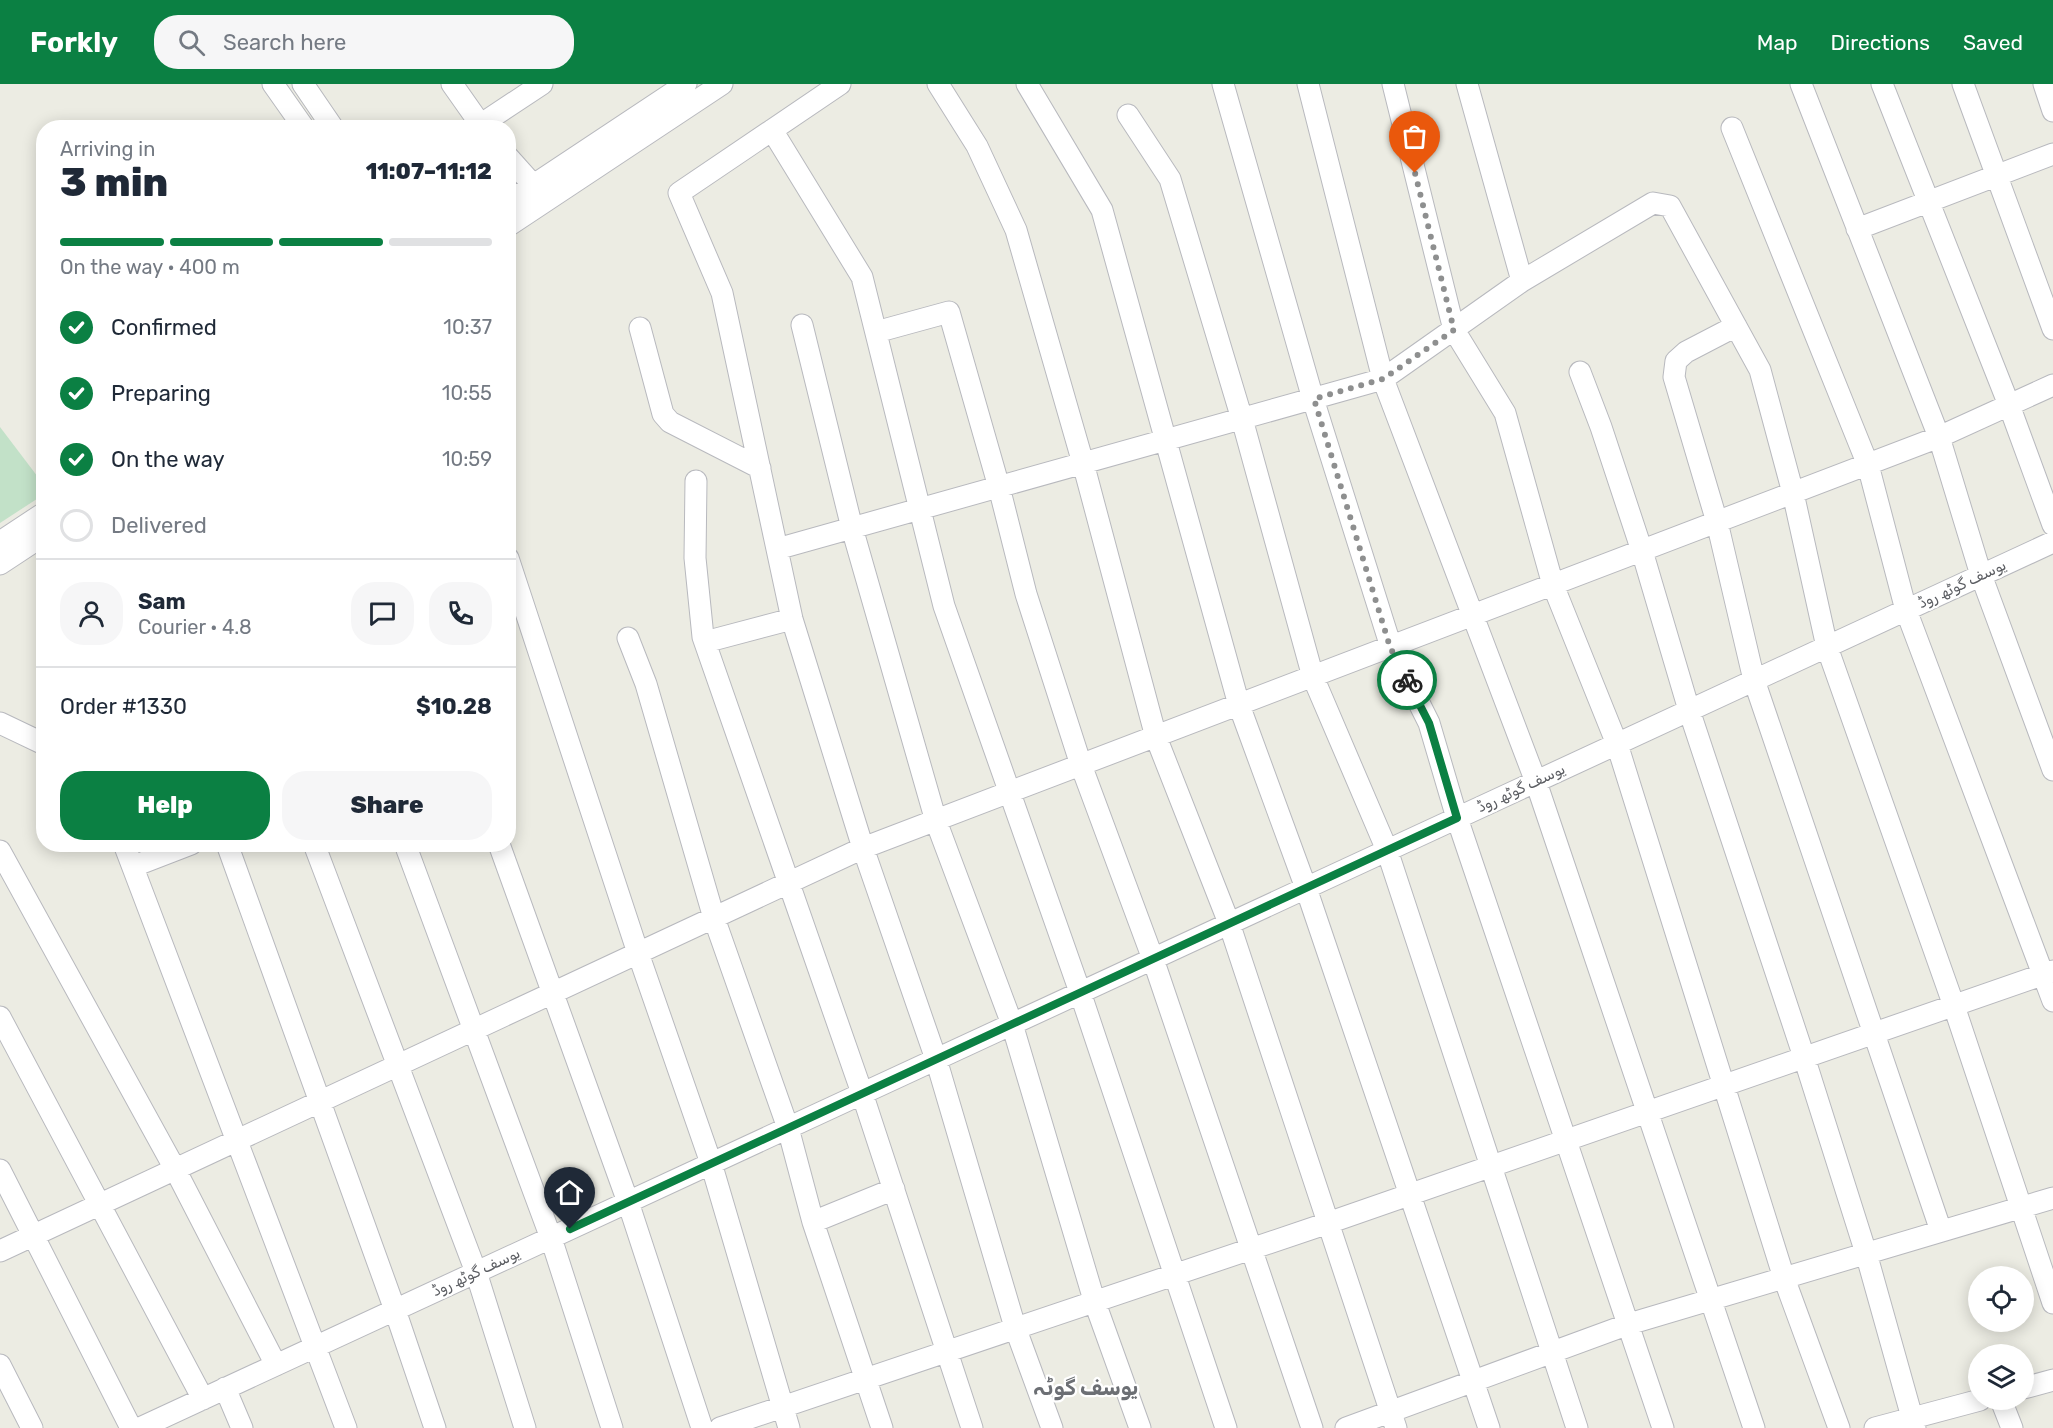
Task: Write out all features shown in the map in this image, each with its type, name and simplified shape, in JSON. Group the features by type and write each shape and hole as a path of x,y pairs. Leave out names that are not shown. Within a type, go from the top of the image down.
{"street":[{"path":"273,84 298,120"},
{"path":"303,84 328,120"},
{"path":"452,84 478,120"},
{"path":"516,197 686,84"},
{"path":"516,221 722,84"},
{"path":"840,84 679,193 722,293 792,619 863,849 936,1059 1015,1327 1052,1428"},
{"path":"938,84 977,146 1016,230 1083,463 1156,737 1229,923 1393,1420"},
{"path":"1027,84 1102,210 1239,705 1306,888 1490,1428"},
{"path":"1223,84 1314,399 1390,647 1429,723 1457,818 1663,1428"},
{"path":"1308,84 1383,379 1536,782 1649,1111 1754,1428"},
{"path":"1393,84 1454,330 1505,413 1553,585 1617,744 1726,1084 1784,1278 1839,1428"},
{"path":"1467,84 1522,281"},
{"path":"1801,84 1939,438 1981,575 2053,770"},
{"path":"1882,84 1930,201 2053,525"},
{"path":"1963,84 2053,329"},
{"path":"2044,84 2053,111"},
{"path":"490,120 537,85"},
{"path":"1128,115 1170,178 1242,419 1313,677 1387,850 1577,1428"},
{"path":"1732,128 1868,465 1906,610 2048,973 2053,1001"},
{"path":"772,130 862,277 944,606 1080,992 1226,1428"},
{"path":"1857,229 2053,154"},
{"path":"516,166 534,186"},
{"path":"777,549 1383,379 1522,281 1653,203 1670,206 1761,370 1793,493 1827,647 1954,1006 2053,1303"},
{"path":"876,332 950,312 1026,594 1082,765 1153,959 1312,1428"},
{"path":"802,325 852,528 936,821 1012,1024 1094,1300 1140,1428"},
{"path":"1736,326 1686,352 1676,361 1674,377 1717,522 1754,680 1941,1231"},
{"path":"640,328 663,414 670,422 760,468"},
{"path":"1580,372 1601,427 1642,551 1689,710 1804,1057 1866,1253 1913,1423"},
{"path":"0,1251 863,849 1939,438 2053,385"},
{"path":"696,481 695,558 705,642 862,1093 972,1428"},
{"path":"0,542 36,518"},
{"path":"0,564 36,540"},
{"name":"یوسف گوٹھ روڈ","path":"151,1426 203,1399 476,1272 2053,542"},
{"path":"516,582 638,953 711,1163 789,1428"},
{"path":"705,642 792,619"},
{"path":"628,638 646,684 714,918 788,1128 813,1222 882,1428"},
{"path":"0,723 36,740"},
{"path":"0,851 175,1169 276,1365"},
{"path":"127,852 346,1428"},
{"path":"134,867 171,852"},
{"path":"230,852 395,1310 435,1428"},
{"path":"317,852 476,1272 525,1428"},
{"path":"408,852 551,1238 612,1428"},
{"path":"502,852 628,1202 702,1428"},
{"path":"720,1428 1173,1273 1328,1223 2048,973"},
{"path":"0,1017 203,1399"},
{"path":"0,1170 131,1428"},
{"path":"813,1222 894,1189"},
{"path":"1346,1428 1393,1420 1474,1381 1629,1324 2053,1198"},
{"path":"0,1365 32,1428"},
{"path":"2034,1385 2053,1380"},
{"path":"225,1389 242,1428"},
{"path":"1875,1428 1913,1423 1968,1404"},
{"path":"2005,1410 2012,1428"}],"green space":[{"path":"0,427 36,474 36,500 0,523"}],"way so far":[{"path":"1407,680 1390,647 1314,399 1383,379 1454,330 1415,173"}],"district":[{"name":"یوسف گوٹہ","path":"1086,1387"}],"route":[{"path":"570,1229 1457,818 1429,723 1407,680"}]}
